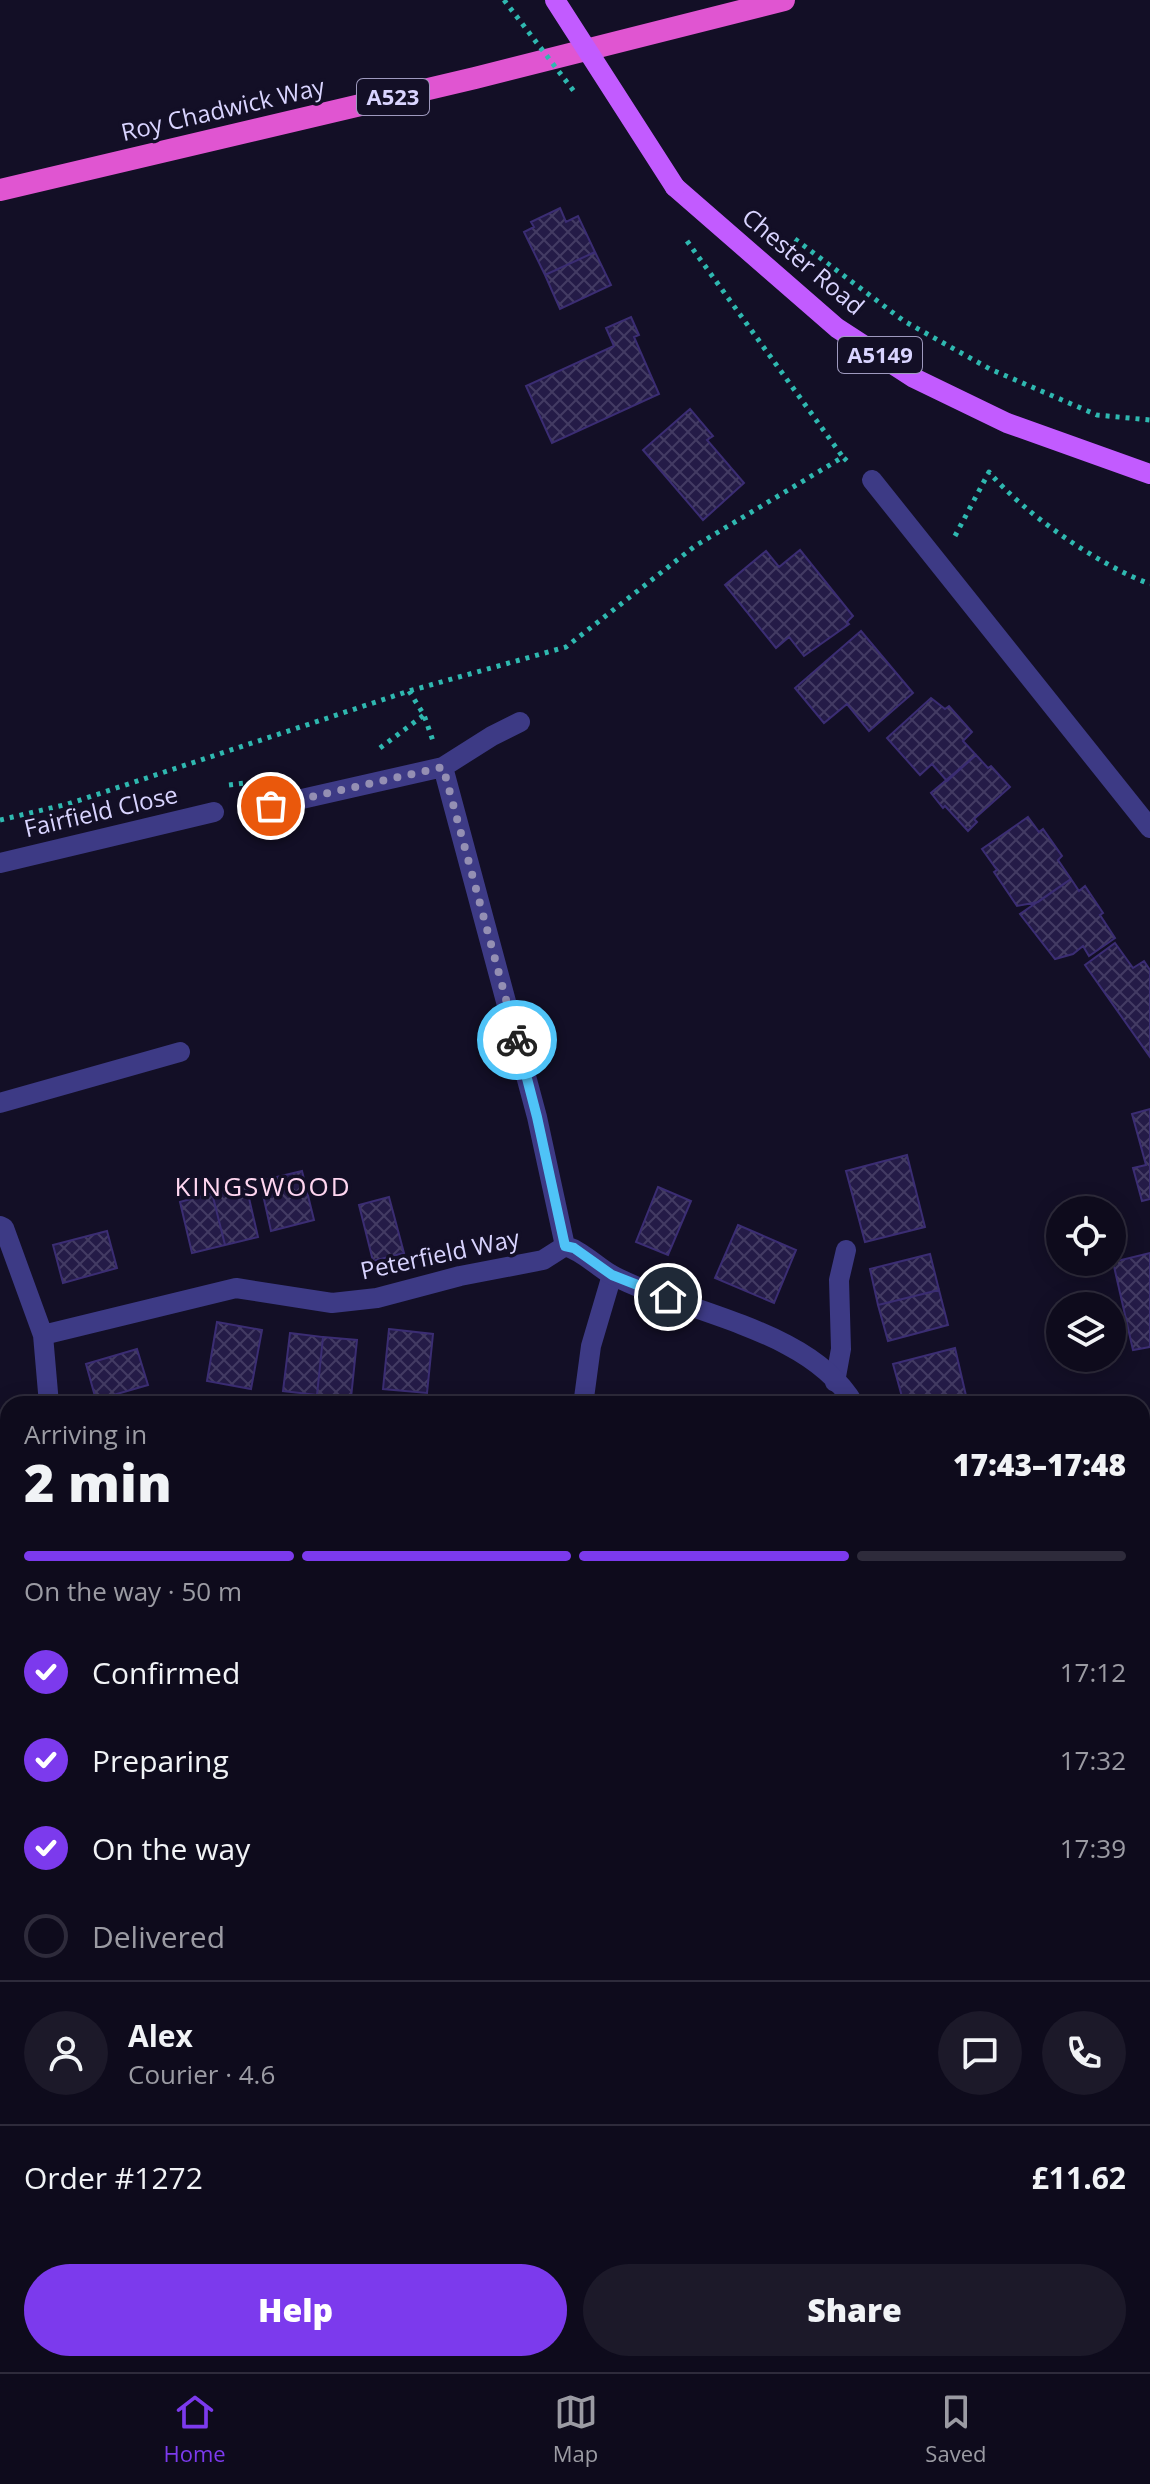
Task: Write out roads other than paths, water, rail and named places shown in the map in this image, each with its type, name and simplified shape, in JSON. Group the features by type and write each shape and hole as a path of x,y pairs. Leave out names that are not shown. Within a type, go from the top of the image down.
{"highway":[{"name":"Roy Chadwick Way","path":"0,190 475,78 784,0"}],"main road":[{"name":"Chester Road","path":"555,0 675,187 837,328 914,378 1007,423 1150,474"},
{"path":"1121,463 1150,461"}],"street":[{"path":"872,480 1150,828"},
{"path":"271,806 443,767 520,722"},
{"path":"443,767 537,1117 565,1246 574,1248 612,1275 809,1355 847,1396"},
{"name":"Fairfield Close","path":"0,863 214,812"},
{"path":"0,1103 180,1052"},
{"path":"0,1226 4,1228 43,1335 48,1396"},
{"name":"Peterfield Way","path":"43,1335 236,1288 332,1303 377,1298 460,1276 543,1260 565,1246"},
{"path":"835,1382 841,1349 839,1280 846,1250"},
{"path":"584,1396 591,1346 612,1275"}],"district":[{"name":"KINGSWOOD","path":"263,1187"}]}
